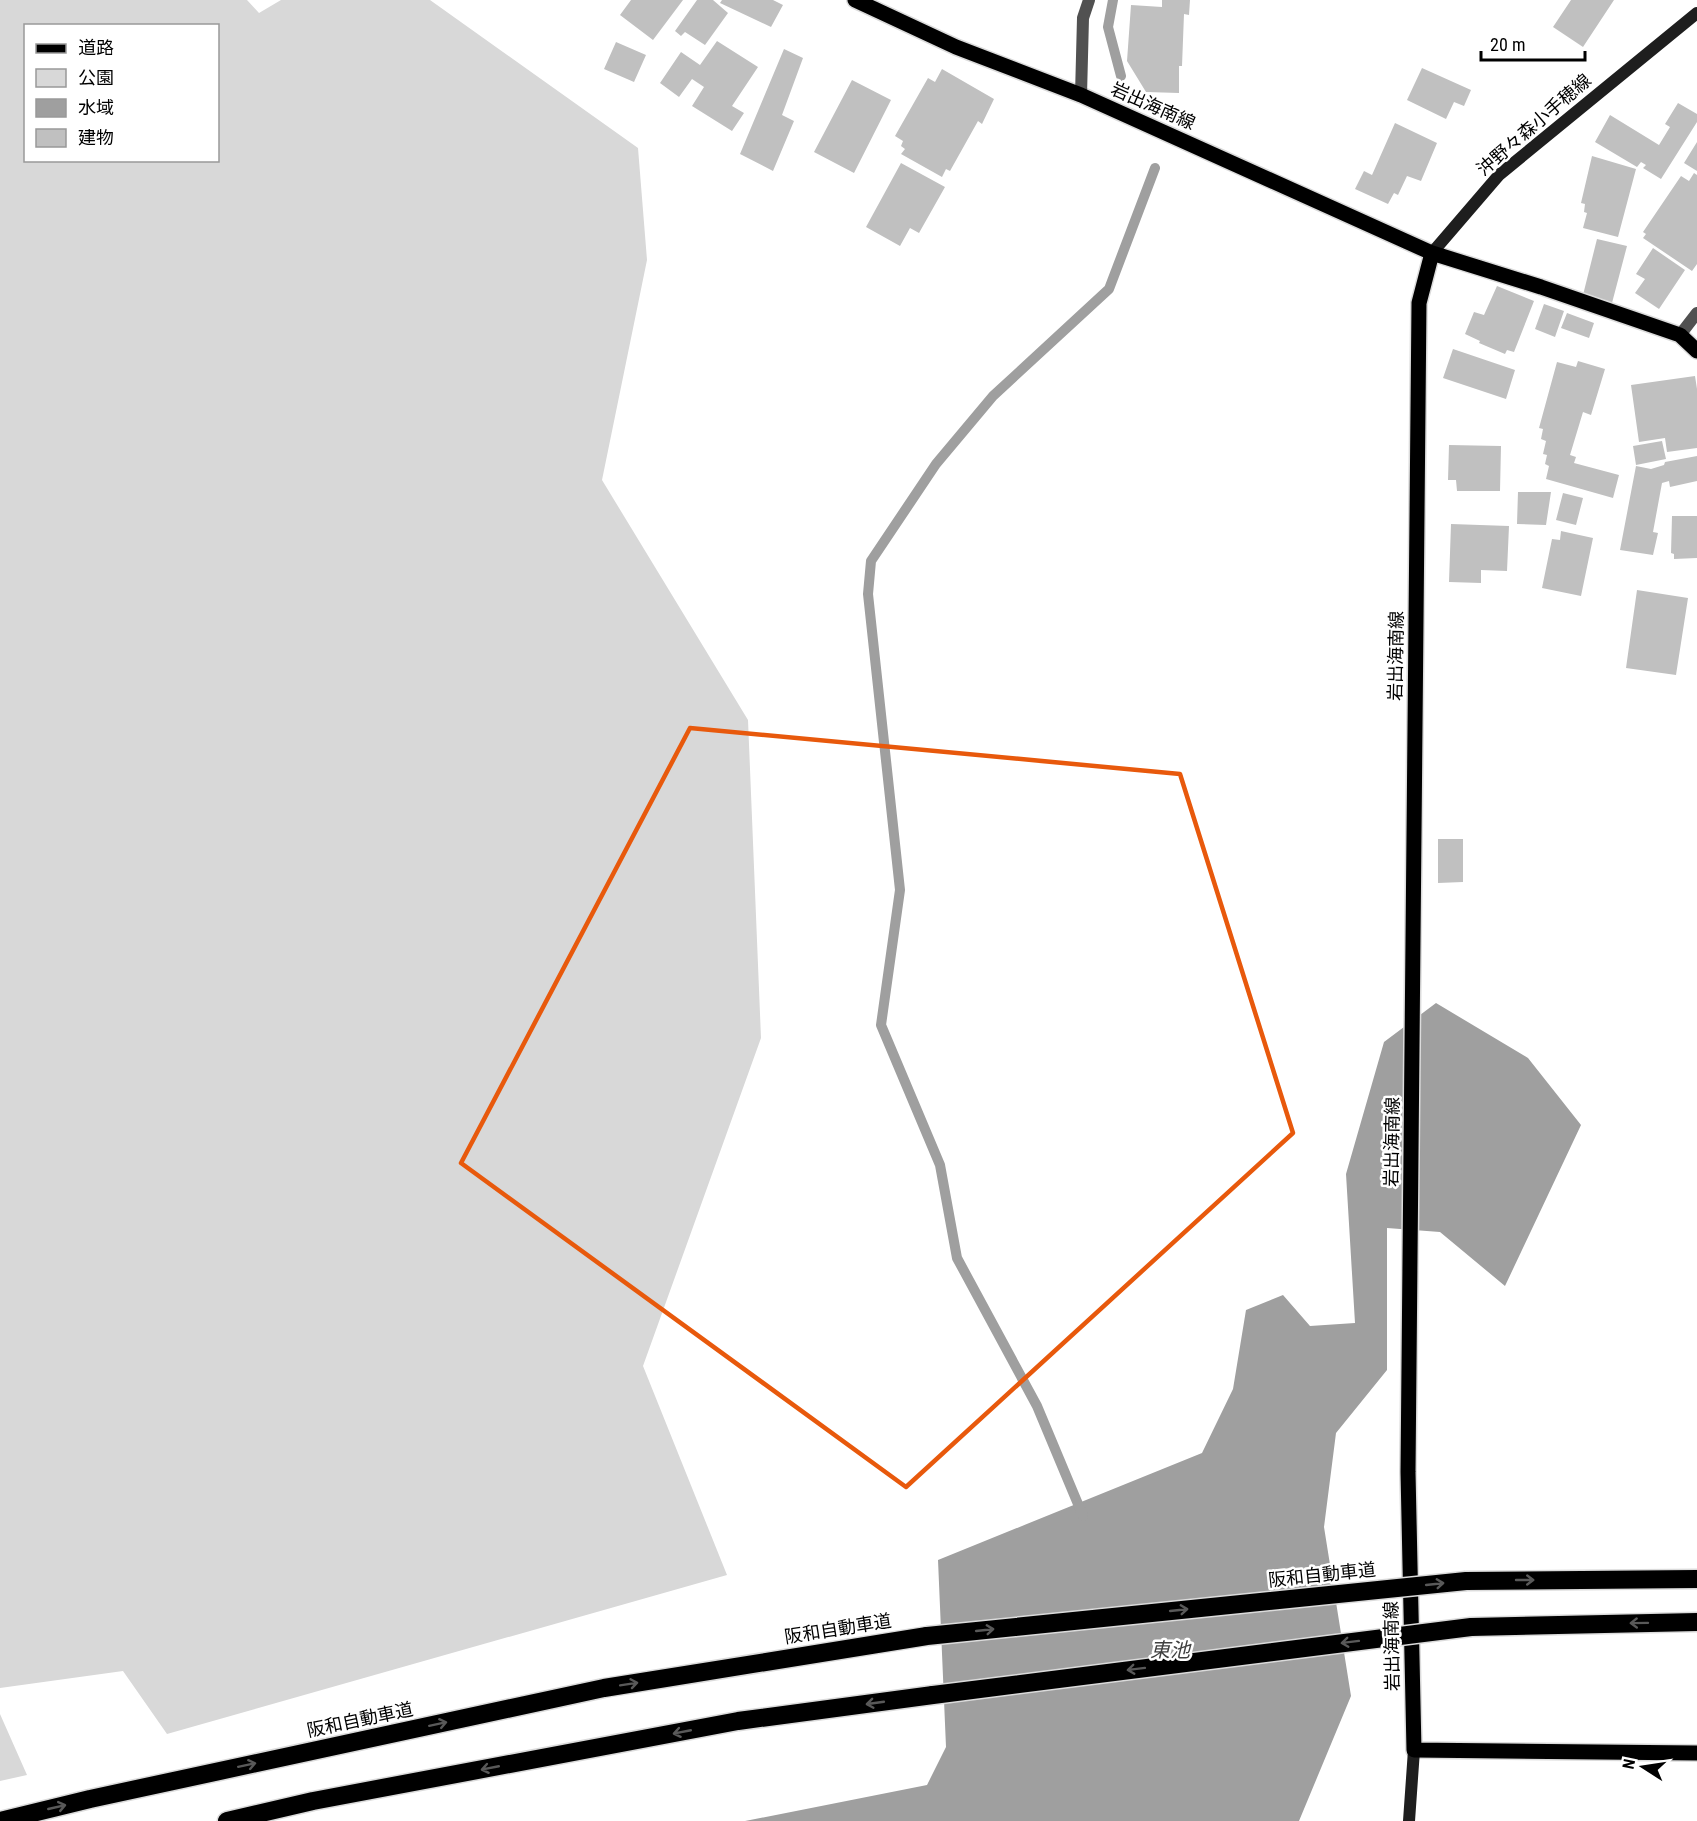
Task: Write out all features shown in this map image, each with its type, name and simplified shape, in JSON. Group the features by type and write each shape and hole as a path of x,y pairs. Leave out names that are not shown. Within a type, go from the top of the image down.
{"highway":[{"name":"阪和自動車道","path":"0,1821 90,1799 604,1688 927,1636 1466,1581 1697,1579"},
{"path":"227,1821 312,1802 738,1721 1471,1627 1697,1622"}],"main road":[{"name":"岩出海南線","path":"855,0 956,47 1081,95 1432,253 1542,286 1680,336 1697,351"},
{"name":"沖野々森小手穂線","path":"1432,253 1499,175 1697,13"},
{"name":"岩出海南線","path":"1414,1750 1408,1460 1419,303 1432,253"},
{"path":"1409,1821 1414,1750 1697,1753"}],"street":[{"path":"1081,95 1083,18 1089,0"},
{"path":"1680,336 1697,313"}],"highlighted area":[{"path":"690,728 1180,774 1293,1133 906,1487 461,1163"}],"green space":[{"path":"0,0 247,0 259,13 281,0 430,0 638,148 647,260 602,480 748,720 761,1038 643,1366 727,1575 167,1734 123,1671 0,1688"},
{"path":"0,1714 27,1775 0,1781"}],"water":[{"name":"東池","path":"1436,1003 1528,1058 1581,1125 1505,1286 1440,1232 1387,1228 1387,1370 1336,1433 1324,1527 1351,1696 1299,1821 745,1821 927,1785 946,1747 938,1560 1202,1453 1233,1389 1246,1310 1283,1295 1310,1326 1355,1323 1346,1174 1384,1042"}],"building":[{"path":"631,0 683,0 653,40 620,15"},
{"path":"697,0 713,0 728,13 705,45 685,32 681,36 675,31"},
{"path":"722,0 773,0 783,5 771,27 720,3"},
{"path":"1162,0 1190,0 1189,15 1184,14 1179,93 1146,92 1127,61 1131,5 1162,7"},
{"path":"1571,0 1614,0 1583,47 1553,27"},
{"path":"717,41 758,67 732,106 744,113 732,131 692,106 704,87 692,79 679,97 660,83 681,52 700,65"},
{"path":"616,42 646,55 634,82 604,69"},
{"path":"784,49 803,58 782,115 794,121 773,171 740,154"},
{"path":"1422,68 1471,90 1464,106 1454,102 1446,119 1407,100"},
{"path":"942,69 994,99 982,124 978,121 950,171 946,169 942,177 901,154 905,149 901,146 903,141 895,136 928,78 935,82"},
{"path":"852,80 891,100 854,173 814,152"},
{"path":"1678,103 1697,114 1697,122 1661,179 1643,168 1646,165 1641,162 1637,167 1595,142 1610,115 1659,145 1670,127 1665,124"},
{"path":"1395,123 1437,143 1421,181 1407,176 1398,195 1394,193 1388,204 1355,189 1364,171 1372,175"},
{"path":"1697,142 1697,171 1684,163"},
{"path":"1592,156 1636,169 1618,237 1583,228 1587,213 1584,212 1585,204 1581,203"},
{"path":"901,163 945,187 919,233 910,228 900,246 866,227"},
{"path":"1694,173 1697,175 1697,264 1692,271 1643,238 1646,234 1643,232 1681,176 1689,181"},
{"path":"1597,239 1627,246 1612,303 1583,295"},
{"path":"1653,248 1685,270 1659,309 1635,293 1645,279 1636,274"},
{"path":"1497,286 1534,301 1514,352 1507,350 1505,354 1465,334 1474,312 1484,315"},
{"path":"1544,304 1564,311 1555,337 1535,329"},
{"path":"1567,313 1594,323 1589,338 1561,328"},
{"path":"1453,349 1515,370 1506,399 1443,378"},
{"path":"1578,361 1605,369 1591,415 1583,412 1570,455 1576,457 1574,463 1619,475 1613,498 1546,479 1549,466 1545,464 1547,455 1543,454 1546,441 1541,439 1543,429 1539,428 1557,362 1576,367"},
{"path":"1695,376 1697,448 1667,452 1665,438 1639,442 1631,385"},
{"path":"1662,441 1666,459 1636,465 1633,446"},
{"path":"1449,445 1501,446 1500,491 1457,491 1456,480 1448,480"},
{"path":"1697,456 1697,481 1670,487 1669,481 1662,483 1653,532 1658,533 1653,555 1620,550 1636,466 1651,469 1664,465 1665,462"},
{"path":"1518,492 1551,492 1546,525 1517,524"},
{"path":"1563,493 1583,498 1576,525 1556,520"},
{"path":"1672,516 1697,516 1697,558 1674,559 1674,554 1671,553"},
{"path":"1451,524 1509,526 1507,571 1481,570 1481,583 1449,582"},
{"path":"1561,531 1593,538 1581,596 1542,588 1552,539 1560,540"},
{"path":"1637,590 1688,598 1676,675 1626,668"},
{"path":"1438,839 1463,839 1463,882 1438,883"}],"waterway":[{"path":"1113,0 1108,27 1121,76"},
{"path":"1083,1516 1037,1406 957,1258 940,1165 881,1025 900,890 868,594 871,561 936,464 993,396 1109,289 1155,168"}]}
